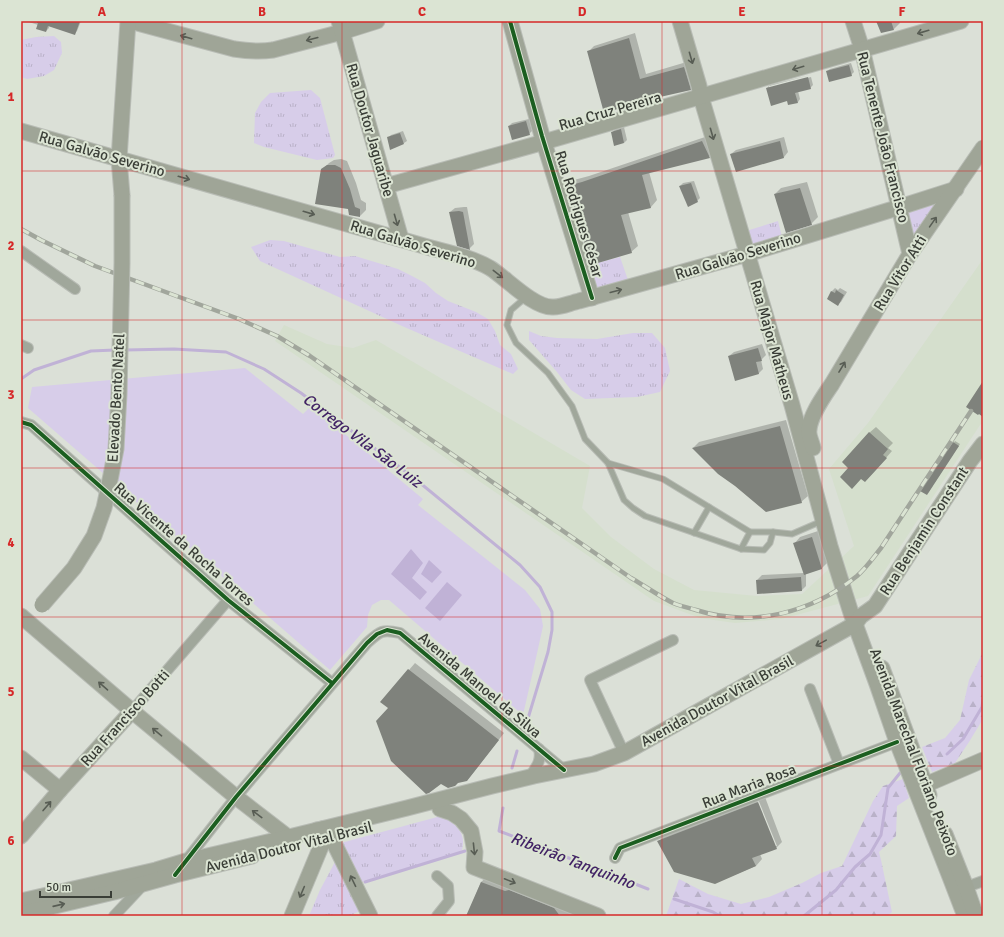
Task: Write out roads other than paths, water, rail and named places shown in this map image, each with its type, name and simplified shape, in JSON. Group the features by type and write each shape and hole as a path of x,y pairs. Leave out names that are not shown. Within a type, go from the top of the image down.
{"main road":[{"path":"129,21 214,45 247,52 263,52 273,50 340,26 377,21"},
{"name":"Elevado Bento Natel","path":"23,622 42,605 74,568 94,536 104,508 116,449 119,394 122,263 122,195 119,159 129,21"},
{"name":"Rua Rodrigues César","path":"510,21 544,142 592,298"},
{"name":"Rua Major Matheus","path":"680,21 792,405 823,520 856,618"},
{"name":"Rua Tenente João Francisco","path":"853,21 862,49 910,254"},
{"name":"Rua Cruz Pereira","path":"386,186 701,97 961,21"},
{"name":"Rua Doutor Jaguaribe","path":"340,26 401,239"},
{"name":"Rua Galvão Severino","path":"21,131 476,261 490,268 526,296 541,305 551,308 592,298 747,254 956,189"},
{"name":"Rua Vitor Atti","path":"821,400 910,254 983,148"},
{"path":"792,405 807,406 821,400"},
{"name":"Rua Major Matheus","path":"821,400 813,414 809,430 854,595 856,618"},
{"name":"Rua Benjamin Constant","path":"856,618 875,606 980,454"},
{"name":"Avenida Marechal Floriano Peixoto","path":"856,618 897,742 964,905"},
{"name":"Avenida Marechal Floriano Peixoto","path":"856,618 890,688 964,905"},
{"name":"Avenida Doutor Vital Brasil","path":"323,834 408,808 492,786 528,781 564,770 594,764 624,753 856,618"},
{"path":"23,622 236,797 293,841"},
{"name":"Rua Francisco Botti","path":"21,836 60,790 132,711"},
{"path":"21,758 60,790"},
{"path":"924,785 983,760"},
{"name":"Avenida Doutor Vital Brasil","path":"21,914 110,887 186,861 293,841 440,809 509,792 528,781"},
{"path":"440,809 452,813 460,819 471,832 475,852 474,866 598,916"},
{"path":"323,834 345,865 370,916"},
{"path":"292,916 322,844 323,834"},
{"name":"Avenida Doutor Vital Brasil","path":"21,901 144,883 293,841"},
{"path":"312,868 322,861 328,860 335,860 345,865"}],"street":[{"path":"21,251 75,289"},
{"name":"Rua Vicente da Rocha Torres","path":"21,422 31,425 228,600 332,683"},
{"name":"Rua Francisco Botti","path":"132,711 228,600"},
{"name":"Avenida Manoel da Silva","path":"332,683 367,643 377,634 387,630 400,633 564,770"},
{"path":"624,753 590,680 673,640"},
{"path":"175,875 236,797 332,683"},
{"path":"810,689 839,764"},
{"name":"Rua Maria Rosa","path":"615,858 620,848 897,742"},
{"path":"528,781 538,766 540,759 539,749"},
{"path":"437,876 448,886 450,901 437,916"},
{"path":"964,905 983,880"},
{"path":"116,914 144,883"},
{"path":"110,887 116,898 116,914"}],"lane":[{"path":"526,296 511,310 507,326 516,343 548,373 572,406 585,439 608,463 624,500 645,516 741,549 764,550 770,543 773,532"},
{"path":"608,463 663,479 750,532 792,534 823,520"},
{"path":"694,533 709,507"},
{"path":"741,549 750,532"}],"waterway":[{"name":"Corrego Vila São Luiz","path":"125,350 174,349 226,352 264,369 301,393 414,478 520,565 540,587 552,612 552,630 548,652 526,725"},
{"name":"Corrego Vila São Luiz","path":"21,379 34,370 91,351 115,350"},
{"name":"Ribeirão Tanquinho","path":"947,754 963,739 982,707 983,700"},
{"name":"Corrego Vila São Luiz","path":"512,768 517,751"},
{"name":"Ribeirão Tanquinho","path":"804,916 836,890 855,867 870,854 881,835 888,788 900,773"},
{"name":"Ribeirão Tanquinho","path":"503,808 499,831 648,889"},
{"name":"Ribeirão Tanquinho","path":"365,882 465,851"},
{"name":"Ribeirão Tanquinho","path":"674,899 713,912 720,916"}],"railway":[{"path":"21,229 95,266 239,319 277,336 310,356 631,578 673,603 717,615 760,617 781,614 801,608 820,599 839,589 857,576 881,548 971,411"}]}
